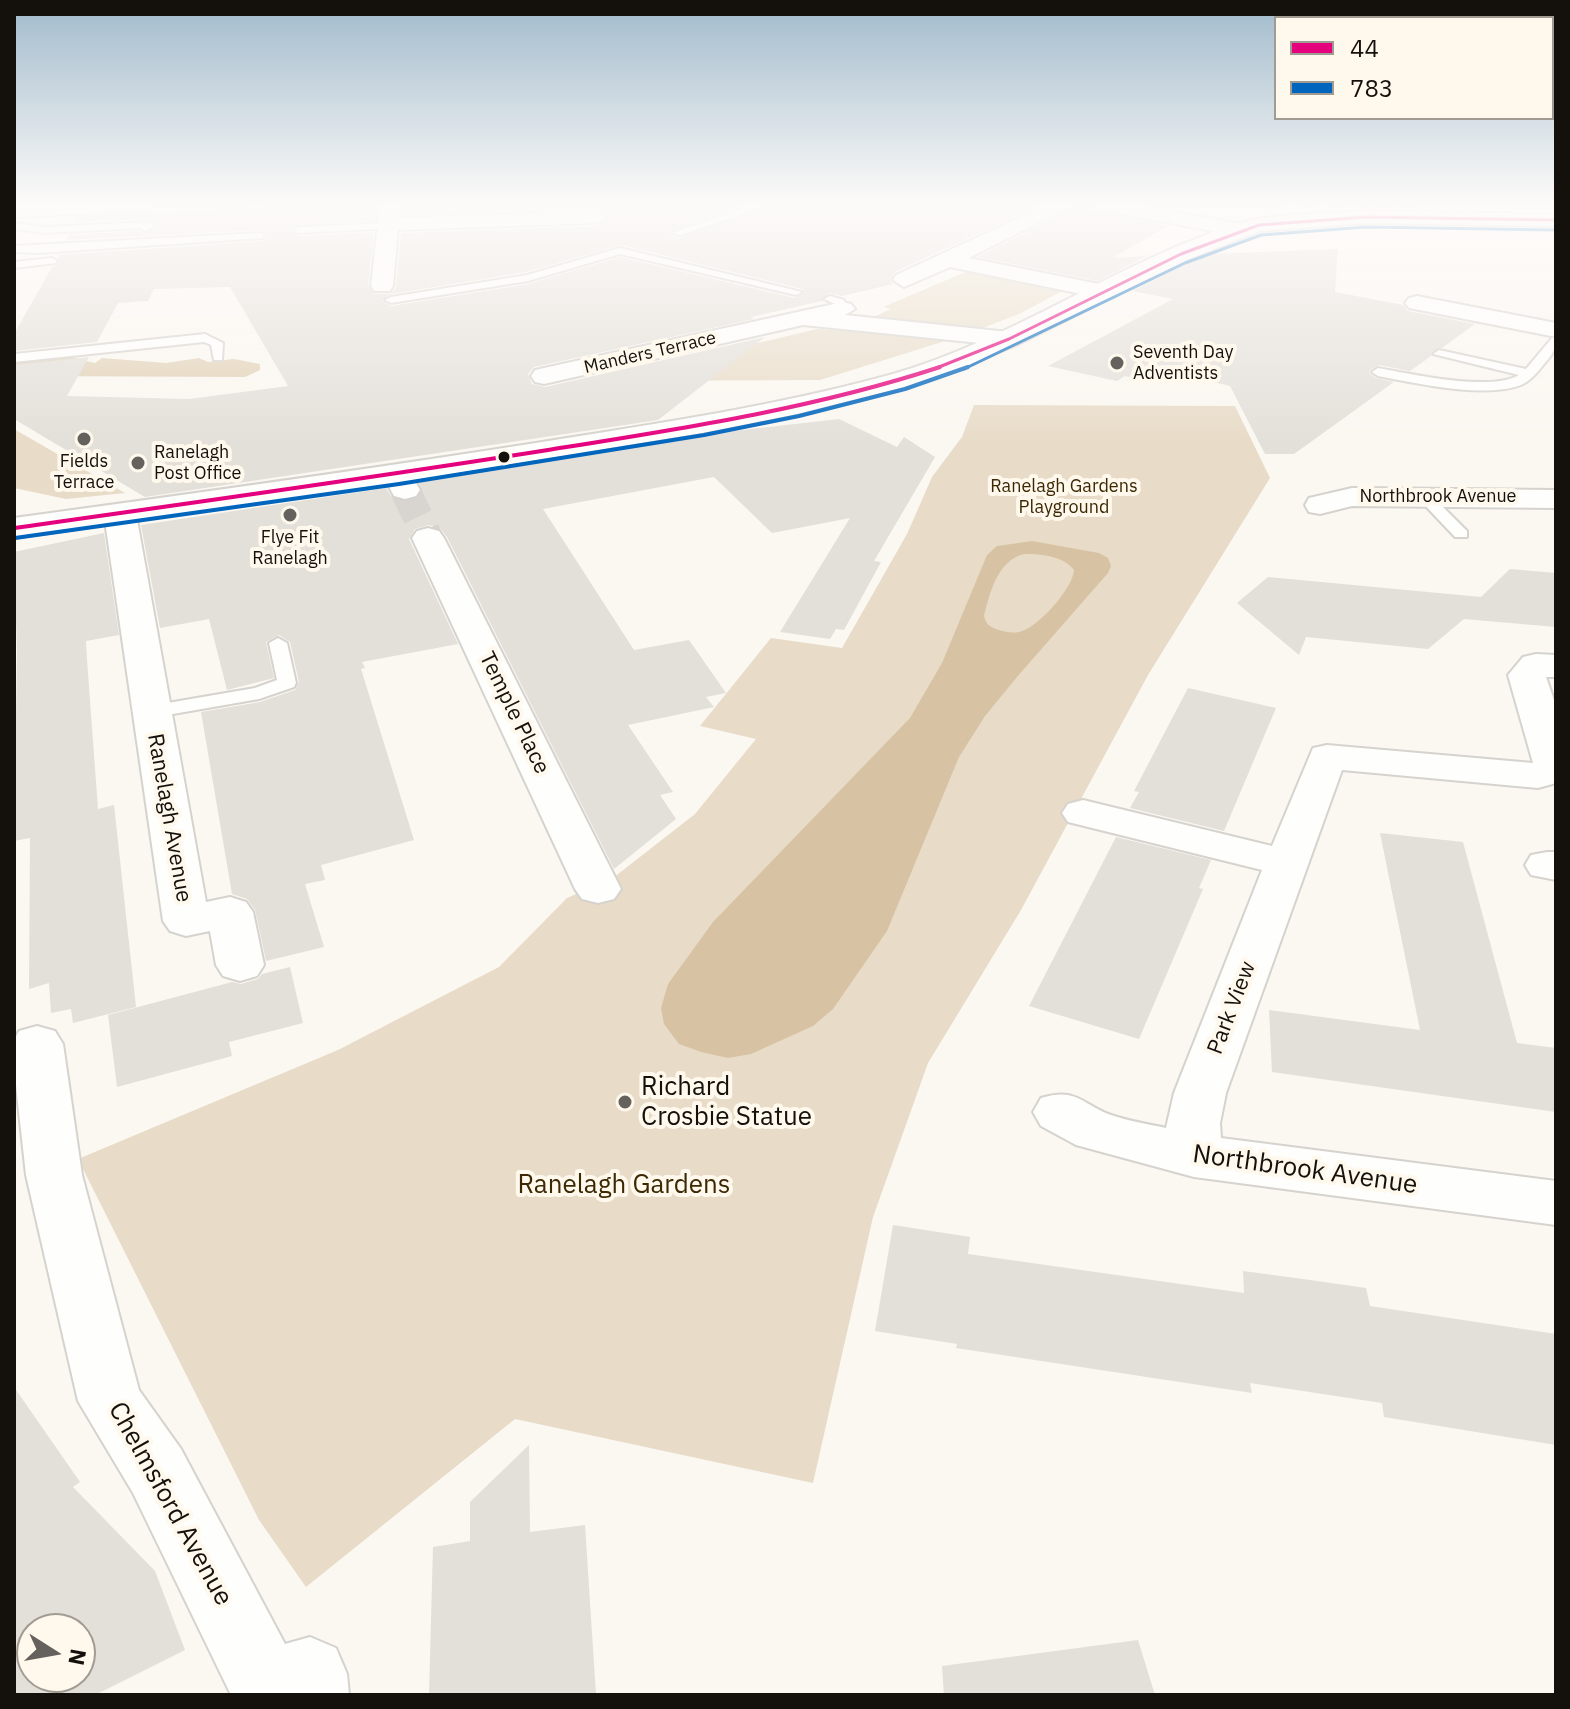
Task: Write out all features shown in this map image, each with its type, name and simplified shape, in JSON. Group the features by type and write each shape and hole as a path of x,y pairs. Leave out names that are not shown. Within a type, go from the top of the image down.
{"street":[{"path":"387,285 387,293"},
{"path":"1070,285 1106,292"},
{"path":"14,528 401,482 723,421 856,391 955,362 1120,285"},
{"path":"1417,303 1556,330"},
{"name":"Manders Terrace","path":"544,376 803,319 836,304"},
{"name":"Manders Terrace","path":"803,319 1009,339"},
{"name":"Northbrook Avenue","path":"1320,505 1352,497 1556,499"},
{"path":"14,505 109,515"},
{"name":"Ranelagh Avenue","path":"109,515 150,712 186,921 230,912 240,965"},
{"name":"Temple Place","path":"428,538 598,889"},
{"name":"Park View","path":"1194,1156 1193,1123 1200,1093 1327,757 1538,776 1546,773 1554,769 1555,763 1527,675 1536,665 1556,666"},
{"path":"1083,813 1287,863"},
{"name":"Chelmsford Avenue","path":"37,1044 54,1175 110,1401 157,1471 277,1692"},
{"name":"Northbrook Avenue","path":"1060,1112 1095,1131 1194,1156 1556,1203"}],"lane":[{"path":"387,293 465,285"},
{"path":"765,285 796,292"},
{"path":"14,358 205,338 217,343 218,357"},
{"path":"1378,372 1419,381 1512,384 1523,377 1556,341"},
{"path":"1439,354 1523,377"},
{"path":"1424,496 1461,534"},
{"name":"Ranelagh Avenue","path":"150,712 259,693 287,683 278,643"}],"green space":[{"path":"935,285 1070,287 1019,314 980,329 860,323 891,309 883,307"},
{"path":"817,329 955,338 820,380 599,381"},
{"name":"Ranelagh Gardens","path":"974,405 1235,406 1270,478 1148,675 1021,910 928,1063 873,1217 813,1483 515,1419 306,1587 259,1520 78,1159 338,1050 499,967 567,898 613,878 695,814 756,739 700,726 771,638 842,648 907,534 932,477 962,437"},
{"path":"14,429 125,493 66,499 14,488"}],"shaded area":[{"path":"67,356 95,363 102,358 166,363 199,358 208,362 234,359 260,364 260,370 245,377 14,376 14,362"},
{"path":"1032,541 1099,553 1108,558 1111,566 985,716 959,757 887,931 833,1009 813,1026 751,1054 728,1058 679,1044 664,1024 661,1008 668,984 713,922 910,718 942,663 987,555 997,546","holes":["1024,554 1052,557 1064,562 1074,570 1072,578 1054,605 1029,628 1012,632 991,627 984,616 996,579 1007,563"]}],"building":[{"path":"42,285 368,285 374,294 390,294 396,285 448,285 391,294 382,301 391,306 523,285 738,285 795,298 805,293 803,289 785,285 890,285 842,296 829,293 822,301 534,367 528,374 532,384 545,387 765,337 658,420 145,497 14,419 14,365 89,357 67,396 189,399 288,386 230,287 154,289 148,301 118,303 97,342 14,351 14,334"},
{"path":"1144,285 1336,285 1335,292 1403,305 1408,311 1475,324 1442,348 1431,352 1431,356 1410,371 1379,365 1370,370 1369,373 1376,378 1394,382 1294,454 1265,454 1230,386 1168,371 1148,382 1125,376 1117,381 1048,366 1173,299 1132,291"},
{"path":"839,419 897,447 904,437 935,457 874,561 881,562 844,630 836,629 830,639 780,632 850,518 772,533 714,477 543,509 634,650 689,640 726,693 706,697 714,707 628,725 673,792 660,795 676,819 614,869 447,537 440,528 429,525 415,529 409,539 458,644 362,662 365,668 361,669 414,840 321,865 325,880 305,884 324,947 266,961 255,910 247,899 232,894 201,712 260,702 295,690 299,682 290,642 279,635 266,642 274,678 227,690 209,619 160,628 141,525 386,488 393,499 406,502 418,498 422,492 419,482 716,433"},
{"path":"104,533 119,635 86,641 87,660 98,809 114,805 136,1007 73,1023 71,1009 51,1013 49,983 29,989 30,838 14,841 17,652 14,552"},
{"path":"1510,569 1556,573 1556,627 1464,619 1428,649 1306,637 1299,655 1237,603 1268,577 1481,597"},
{"path":"1188,688 1276,708 1224,831 1130,808 1139,792 1134,791"},
{"path":"1380,833 1463,842 1517,1043 1556,1048 1556,1112 1272,1072 1269,1010 1420,1030"},
{"path":"1116,837 1211,860 1199,888 1203,889 1139,1039 1029,1006"},
{"path":"290,967 303,1023 229,1042 232,1056 117,1087 108,1015 232,982 241,984 258,979 262,974"},
{"path":"893,1225 970,1237 968,1254 1244,1293 1243,1271 1303,1279 1366,1288 1370,1306 1556,1334 1556,1445 1384,1417 1382,1403 1250,1383 1252,1393 956,1348 957,1344 875,1331"},
{"path":"14,1387 80,1482 73,1487 155,1571 185,1650 95,1695 14,1695"},
{"path":"529,1445 530,1532 585,1525 596,1695 429,1695 433,1547 470,1541 470,1502"},
{"path":"1138,1640 1155,1695 944,1695 942,1666"}],"tunnel":[{"path":"405,490 428,538"}],"transit line":[{"name":"44","path":"14,528 397,474 702,425 797,406 903,379 955,362 1119,285"},
{"name":"783","path":"15,538 399,484 704,435 799,416 905,389 959,371 1141,285"}],"place":[{"name":"Seventh Day Adventists","path":"1117,363"},
{"name":"Fields Terrace","path":"84,439"},
{"name":"Ranelagh Post Office","path":"138,463"},
{"name":"Flye Fit Ranelagh","path":"290,515"},
{"name":"Richard Crosbie Statue","path":"625,1102"}],"park label":[{"name":"Ranelagh Gardens Playground","path":"1064,497"}]}
